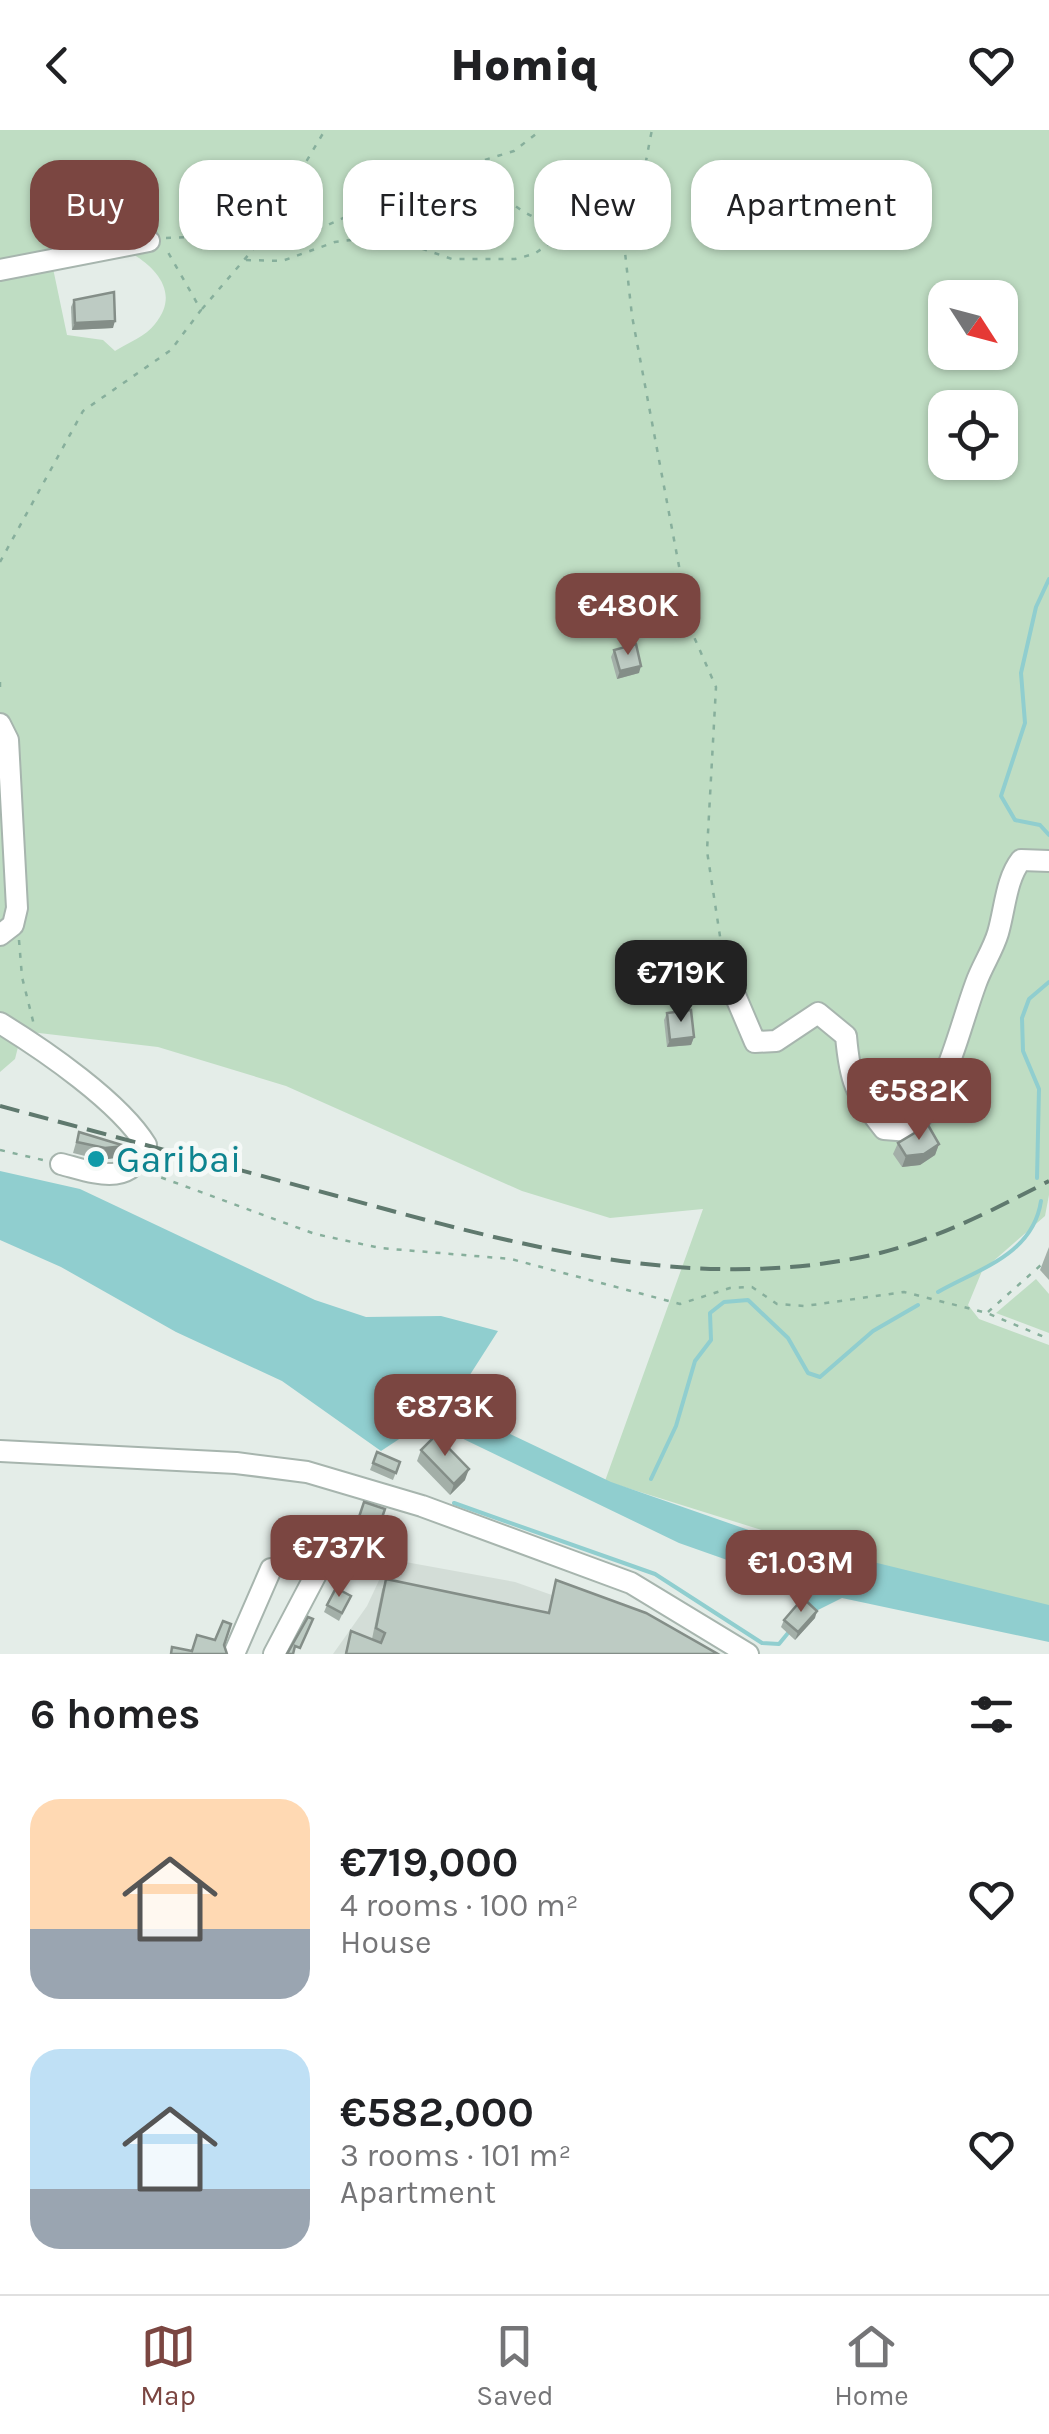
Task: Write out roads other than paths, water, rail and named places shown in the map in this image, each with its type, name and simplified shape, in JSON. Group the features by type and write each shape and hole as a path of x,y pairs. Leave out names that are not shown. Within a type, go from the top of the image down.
{"street":[{"path":"0,270 103,250"},
{"path":"0,724 8,740 17,908 9,932"},
{"path":"726,974 756,1042 776,1041 818,1013 846,1036 850,1083 858,1096 884,1129 910,1130 927,1112 952,1062 960,1027 996,939 1013,870 1022,860 1049,862"},
{"path":"0,1023 136,1129 146,1144 133,1170 110,1176 61,1164"},
{"path":"0,1451 236,1463 307,1472 422,1506 631,1583 748,1654"},
{"path":"274,1654 332,1544"},
{"path":"234,1654 271,1569"}],"water":[{"path":"0,1171 80,1189 315,1300 366,1317 441,1316 498,1331 457,1395 458,1406 468,1414 611,1482 763,1535 1049,1605 1049,1642 842,1598 810,1614 800,1606 806,1588 679,1543 453,1434 422,1424 381,1451 282,1381 176,1332 61,1267 0,1240"}],"waterway":[{"path":"1049,579 1036,607 1021,673 1025,723 1001,796 1015,820 1040,825 1049,835"},
{"path":"1037,1178 1039,1089 1023,1051 1022,1018 1029,999 1049,982"},
{"path":"938,1292 1015,1247 1027,1235 1041,1201"},
{"path":"651,1479 676,1426 695,1361 711,1340 710,1313 724,1302 748,1300 788,1338 808,1373 820,1377 873,1331 918,1305"},
{"path":"454,1503 655,1574 762,1643 779,1644 788,1633"}],"railway":[{"path":"0,1106 467,1231 599,1258 666,1266 800,1266 867,1256 938,1234 1049,1181"}],"place":[{"name":"Garibai","path":"96,1159"}]}
